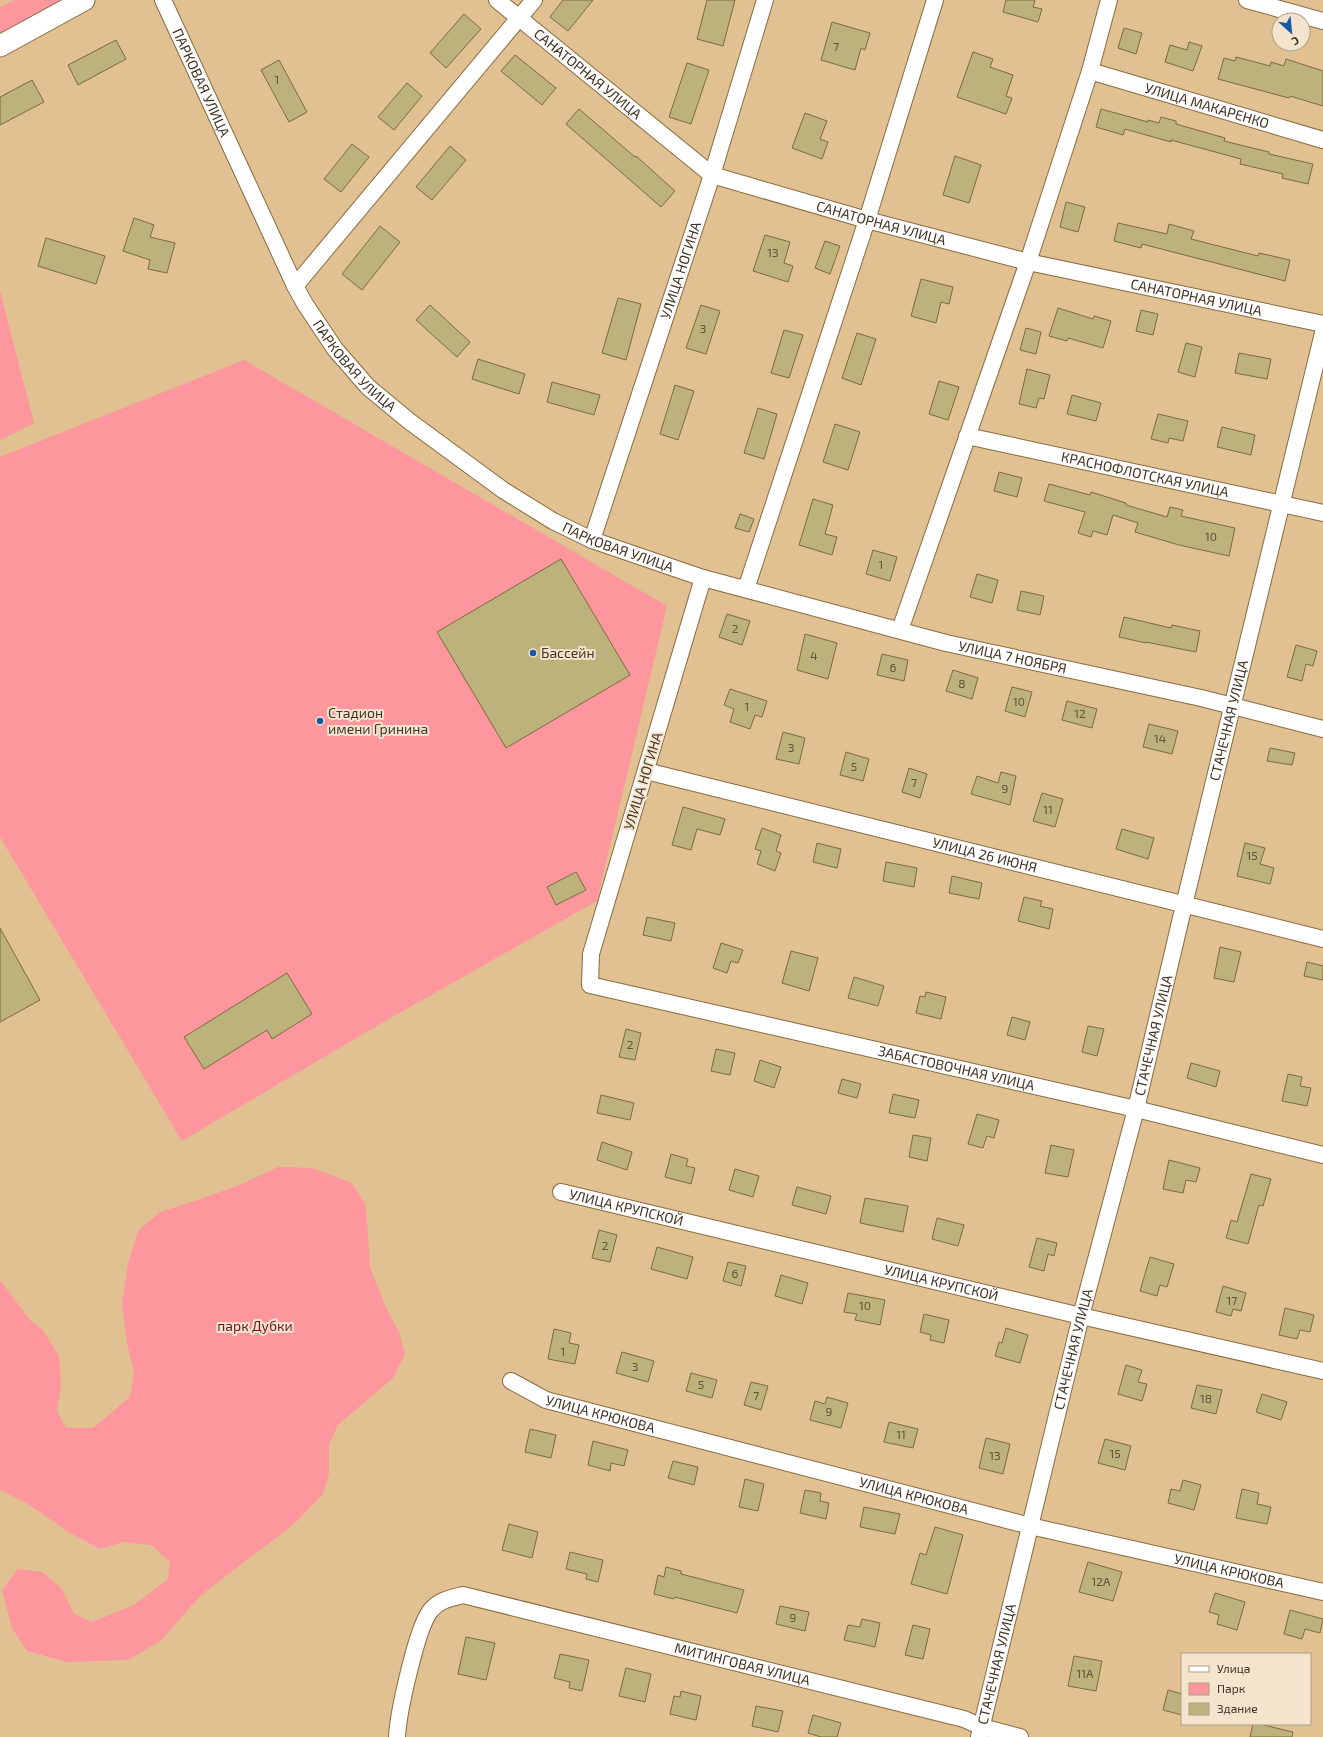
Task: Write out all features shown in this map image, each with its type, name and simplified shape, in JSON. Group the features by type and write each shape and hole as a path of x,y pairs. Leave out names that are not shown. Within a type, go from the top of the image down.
{"main road":[{"path":"0,46 84,0"}],"street":[{"name":"ПАРКОВАЯ УЛИЦА","path":"164,0 295,286 305,304 335,349 368,387 408,421 503,490 553,521 592,540 703,578"},
{"name":"САНАТОРНАЯ УЛИЦА","path":"497,0 520,17 712,175 867,220 1028,262 1323,324"},
{"path":"295,286 534,0"},
{"name":"УЛИЦА НОГИНА","path":"592,540 712,175 765,0"},
{"path":"746,589 867,220 935,0"},
{"path":"900,630 1028,262 1090,71 1109,0"},
{"path":"1247,0 1323,21"},
{"name":"УЛИЦА МАКАРЕНКО","path":"1090,71 1323,140"},
{"name":"СТАЧЕЧНАЯ УЛИЦА","path":"981,1732 1081,1316 1136,1109 1323,333"},
{"name":"КРАСНОФЛОТСКАЯ УЛИЦА","path":"967,436 1323,513"},
{"name":"УЛИЦА НОГИНА","path":"590,985 592,954 703,578"},
{"name":"УЛИЦА 7 НОЯБРЯ","path":"703,578 946,643 1233,706 1323,729"},
{"name":"УЛИЦА 26 ИЮНЯ","path":"646,771 1323,939"},
{"name":"ЗАБАСТОВОЧНАЯ УЛИЦА","path":"590,985 1136,1109 1323,1155"},
{"name":"УЛИЦА КРУПСКОЙ","path":"561,1192 1081,1316 1323,1371"},
{"name":"УЛИЦА КРЮКОВА","path":"511,1381 546,1400 1030,1526 1323,1592"},
{"name":"МИТИНГОВАЯ УЛИЦА","path":"397,1737 398,1720 421,1628 430,1610 443,1600 463,1595 964,1719 981,1732 1020,1737"}],"green space":[{"path":"14,0 64,0 0,35 0,7"},
{"path":"0,291 34,423 0,440"},
{"name":"Стадион имени Гринина","path":"244,360 667,606 597,901 380,1024 182,1141 0,837 0,457"},
{"name":"парк Дубки","path":"278,1167 312,1168 352,1183 366,1206 370,1267 386,1308 399,1332 405,1355 393,1378 338,1425 329,1445 329,1473 323,1494 294,1524 200,1596 162,1640 128,1660 67,1662 27,1651 12,1628 2,1590 18,1569 42,1572 62,1589 74,1614 92,1622 134,1605 168,1579 170,1562 151,1545 123,1542 100,1549 70,1533 28,1504 0,1490 0,1280 30,1320 43,1330 59,1356 61,1386 57,1411 66,1428 93,1428 130,1397 134,1373 127,1343 122,1304 128,1264 138,1231 160,1212 242,1184"}],"building":[{"path":"563,0 593,0 568,31 550,17"},
{"path":"707,0 735,0 723,46 697,39"},
{"path":"1006,0 1035,0 1033,7 1042,9 1038,22 1003,12"},
{"path":"464,14 481,29 446,68 430,53"},
{"path":"832,22 870,33 865,50 861,48 855,70 821,60"},
{"path":"1124,28 1142,33 1136,54 1118,48"},
{"path":"116,40 126,59 78,85 68,65"},
{"path":"1189,42 1202,46 1193,71 1165,62 1170,45 1187,50"},
{"path":"973,52 993,59 990,67 1013,75 1006,96 1012,98 1006,114 957,97"},
{"path":"515,55 556,88 542,105 501,71"},
{"path":"1236,57 1270,66 1271,62 1284,66 1286,59 1323,71 1323,106 1290,96 1289,98 1218,79 1224,58 1235,61"},
{"path":"279,60 307,112 289,122 261,70"},
{"path":"687,63 709,70 691,124 669,117"},
{"path":"32,80 44,102 0,125 0,97"},
{"path":"407,83 422,96 394,130 378,117"},
{"path":"579,109 635,157 636,156 675,191 661,207 566,124"},
{"path":"1101,109 1148,122 1148,120 1159,123 1161,117 1176,121 1176,124 1225,138 1224,141 1269,152 1269,154 1313,164 1308,184 1282,178 1283,174 1240,164 1241,159 1171,140 1171,142 1125,129 1123,135 1096,127"},
{"path":"805,113 827,121 820,139 828,142 822,159 792,148"},
{"path":"352,144 369,157 341,192 324,179"},
{"path":"450,146 466,160 432,200 416,187"},
{"path":"955,156 981,165 969,203 943,195"},
{"path":"1066,202 1085,207 1078,232 1060,227"},
{"path":"134,218 154,225 150,237 175,243 167,273 148,269 150,260 123,251"},
{"path":"1118,223 1167,234 1169,224 1194,231 1191,239 1258,256 1259,253 1290,260 1285,281 1142,244 1141,248 1114,241"},
{"path":"380,226 400,242 362,290 342,274"},
{"path":"765,235 790,242 784,263 793,266 788,282 753,271"},
{"path":"46,238 105,256 96,284 38,266"},
{"path":"825,241 840,246 830,274 815,268"},
{"path":"921,279 953,287 949,304 941,302 936,323 911,316"},
{"path":"618,298 641,304 626,360 602,353"},
{"path":"430,305 470,342 457,357 416,320"},
{"path":"701,305 720,311 706,354 686,348"},
{"path":"1058,308 1093,319 1094,316 1111,321 1103,348 1068,338 1067,341 1049,336"},
{"path":"1141,310 1158,314 1153,335 1136,331"},
{"path":"1026,328 1041,332 1036,354 1020,350"},
{"path":"784,330 803,335 789,378 771,373"},
{"path":"857,333 876,339 861,385 842,378"},
{"path":"1186,343 1202,347 1195,377 1178,372"},
{"path":"1239,353 1271,359 1267,379 1235,373"},
{"path":"478,359 525,374 519,394 472,379"},
{"path":"1027,369 1050,375 1044,399 1039,398 1036,408 1019,404"},
{"path":"939,381 959,387 948,420 929,414"},
{"path":"552,382 600,395 594,415 547,402"},
{"path":"675,385 694,391 678,440 660,434"},
{"path":"1072,395 1101,403 1096,421 1067,414"},
{"path":"758,408 777,414 764,459 744,453"},
{"path":"1158,414 1188,421 1183,441 1169,438 1168,443 1151,439"},
{"path":"835,424 860,432 848,470 823,462"},
{"path":"1222,427 1255,435 1251,455 1217,447"},
{"path":"999,472 1022,478 1017,497 994,491"},
{"path":"1049,484 1090,495 1091,492 1126,503 1126,505 1167,517 1170,507 1183,510 1181,516 1235,528 1229,556 1179,545 1135,532 1138,523 1113,515 1107,535 1093,531 1091,537 1078,533 1085,512 1044,501"},
{"path":"813,499 833,505 825,534 837,537 832,555 799,545"},
{"path":"740,514 754,519 749,532 735,528"},
{"path":"873,550 897,557 890,581 866,574"},
{"name":"Бассейн","path":"561,559 630,675 506,748 437,632"},
{"path":"977,574 998,580 992,603 970,597"},
{"path":"1021,591 1044,596 1040,615 1017,610"},
{"path":"727,614 750,621 742,645 719,637"},
{"path":"1124,617 1171,628 1172,625 1200,631 1196,652 1119,637"},
{"path":"805,634 837,643 828,679 797,670"},
{"path":"1296,645 1317,651 1313,666 1306,664 1302,681 1287,677"},
{"path":"882,654 908,660 904,681 877,675"},
{"path":"953,670 978,678 972,699 946,691"},
{"path":"1012,687 1032,692 1025,717 1005,711"},
{"path":"730,689 767,701 762,717 755,715 750,729 730,722 734,709 724,705"},
{"path":"1067,701 1097,709 1092,728 1062,720"},
{"path":"1149,724 1178,731 1172,754 1143,747"},
{"path":"783,732 805,738 799,764 776,759"},
{"path":"1270,748 1295,753 1292,765 1267,761"},
{"path":"846,752 869,759 863,781 840,775"},
{"path":"909,768 927,774 920,798 902,792"},
{"path":"1001,772 1016,776 1010,805 971,794 977,776 998,783"},
{"path":"1042,793 1063,799 1055,827 1033,821"},
{"path":"683,807 725,819 720,835 697,829 691,850 672,845"},
{"path":"762,828 781,835 776,851 781,853 775,871 757,864 761,851 755,849"},
{"path":"1122,829 1154,838 1148,859 1116,849"},
{"path":"817,843 841,849 837,868 813,862"},
{"path":"1245,843 1265,848 1260,864 1274,868 1270,884 1237,876"},
{"path":"886,862 917,868 914,887 883,881"},
{"path":"576,872 586,890 556,905 547,887"},
{"path":"952,876 982,883 979,899 949,893"},
{"path":"1024,897 1042,901 1040,906 1053,909 1049,929 1018,921"},
{"path":"647,917 675,923 671,941 643,935"},
{"path":"0,928 40,1000 0,1022"},
{"path":"721,943 743,950 738,963 731,961 727,973 713,968"},
{"path":"1220,947 1241,952 1234,982 1214,978"},
{"path":"791,951 818,958 809,991 782,983"},
{"path":"1307,962 1323,966 1323,980 1304,976"},
{"path":"287,973 312,1014 272,1039 267,1030 204,1069 184,1037"},
{"path":"854,977 884,986 878,1006 848,998"},
{"path":"926,992 946,997 941,1019 916,1013 920,996 925,997"},
{"path":"1012,1017 1030,1022 1025,1040 1007,1035"},
{"path":"1088,1026 1104,1029 1097,1056 1082,1052"},
{"path":"626,1029 641,1033 635,1060 619,1057"},
{"path":"716,1049 735,1053 730,1075 711,1071"},
{"path":"760,1060 781,1067 774,1088 754,1081"},
{"path":"1191,1063 1220,1071 1216,1087 1187,1078"},
{"path":"1288,1074 1302,1077 1300,1086 1311,1088 1307,1106 1282,1101"},
{"path":"842,1079 861,1084 857,1098 838,1093"},
{"path":"893,1094 919,1100 915,1118 889,1113"},
{"path":"601,1095 634,1103 630,1120 597,1113"},
{"path":"977,1114 999,1120 994,1138 987,1136 983,1148 968,1144"},
{"path":"913,1135 931,1138 927,1161 909,1157"},
{"path":"602,1142 632,1152 627,1170 597,1160"},
{"path":"1051,1145 1074,1150 1068,1177 1045,1173"},
{"path":"671,1154 688,1159 686,1166 695,1168 691,1184 665,1177"},
{"path":"1169,1160 1200,1168 1196,1182 1186,1180 1183,1193 1163,1189"},
{"path":"735,1169 759,1176 753,1197 729,1190"},
{"path":"1251,1174 1271,1179 1263,1206 1259,1205 1248,1244 1226,1238 1231,1220 1237,1222"},
{"path":"797,1187 831,1196 826,1214 792,1205"},
{"path":"865,1198 908,1206 903,1232 860,1223"},
{"path":"937,1218 964,1225 958,1246 932,1239"},
{"path":"599,1230 617,1235 610,1262 592,1258"},
{"path":"1037,1238 1057,1243 1054,1256 1048,1254 1044,1271 1029,1267"},
{"path":"657,1247 693,1257 687,1279 651,1269"},
{"path":"1150,1257 1174,1264 1167,1287 1160,1285 1157,1296 1140,1291"},
{"path":"728,1262 746,1266 741,1286 723,1281"},
{"path":"781,1275 808,1283 802,1304 775,1296"},
{"path":"1223,1286 1246,1293 1241,1311 1233,1309 1231,1316 1216,1312"},
{"path":"848,1293 885,1300 880,1325 855,1320 857,1314 844,1312"},
{"path":"1285,1308 1314,1315 1310,1332 1300,1330 1297,1339 1279,1335"},
{"path":"924,1314 949,1320 944,1343 930,1340 931,1335 920,1332"},
{"path":"1006,1328 1028,1335 1020,1363 995,1356 999,1342 1002,1343"},
{"path":"554,1329 571,1333 569,1343 579,1345 575,1364 548,1359"},
{"path":"622,1352 654,1361 648,1382 616,1373"},
{"path":"1126,1365 1142,1370 1138,1382 1147,1384 1142,1401 1118,1394"},
{"path":"691,1373 717,1380 712,1398 686,1391"},
{"path":"751,1382 768,1386 761,1410 744,1405"},
{"path":"1197,1385 1222,1390 1216,1414 1191,1408"},
{"path":"1262,1394 1287,1402 1281,1420 1256,1412"},
{"path":"827,1397 848,1403 841,1428 810,1420 815,1401 825,1404"},
{"path":"889,1422 918,1429 913,1448 884,1442"},
{"path":"530,1429 556,1435 551,1458 525,1452"},
{"path":"986,1438 1010,1444 1003,1474 979,1468"},
{"path":"1105,1439 1131,1446 1125,1470 1098,1463"},
{"path":"593,1441 628,1450 624,1466 611,1463 610,1471 588,1465"},
{"path":"673,1461 698,1467 694,1485 668,1478"},
{"path":"745,1479 764,1484 758,1511 739,1507"},
{"path":"1183,1480 1201,1485 1194,1510 1168,1503 1171,1489 1180,1491"},
{"path":"1242,1489 1259,1493 1257,1504 1271,1507 1267,1524 1236,1518"},
{"path":"805,1490 821,1493 820,1501 829,1503 826,1519 800,1513"},
{"path":"864,1507 900,1514 895,1534 860,1527"},
{"path":"509,1524 538,1532 532,1558 502,1550"},
{"path":"935,1527 963,1535 947,1594 911,1584 920,1553 926,1555"},
{"path":"570,1552 603,1560 598,1582 586,1579 587,1574 566,1569"},
{"path":"1088,1562 1122,1572 1113,1601 1079,1592"},
{"path":"666,1567 681,1571 681,1574 744,1590 737,1613 675,1597 674,1599 654,1594 658,1575 664,1577"},
{"path":"1215,1593 1245,1602 1237,1630 1217,1624 1219,1615 1209,1612"},
{"path":"780,1606 809,1612 805,1631 776,1624"},
{"path":"1290,1610 1323,1619 1320,1633 1305,1629 1302,1639 1284,1634"},
{"path":"862,1619 880,1623 875,1647 844,1640 848,1625 860,1627"},
{"path":"913,1625 930,1629 923,1659 905,1655"},
{"path":"466,1637 495,1643 486,1680 458,1674"},
{"path":"560,1654 589,1660 582,1691 569,1688 570,1682 554,1678"},
{"path":"1074,1656 1102,1661 1096,1691 1068,1686"},
{"path":"626,1668 651,1674 645,1702 619,1696"},
{"path":"1168,1690 1181,1694 1181,1715 1163,1710"},
{"path":"681,1691 701,1696 696,1720 670,1714 674,1696 680,1697"},
{"path":"756,1706 783,1711 778,1732 752,1726"},
{"path":"813,1715 841,1723 837,1737 821,1737 808,1733"},
{"path":"1253,1725 1263,1725 1293,1732 1292,1737 1250,1737"}],"place":[{"name":"Бассейн","path":"533,653"},
{"name":"Стадион имени Гринина","path":"320,721"}]}
